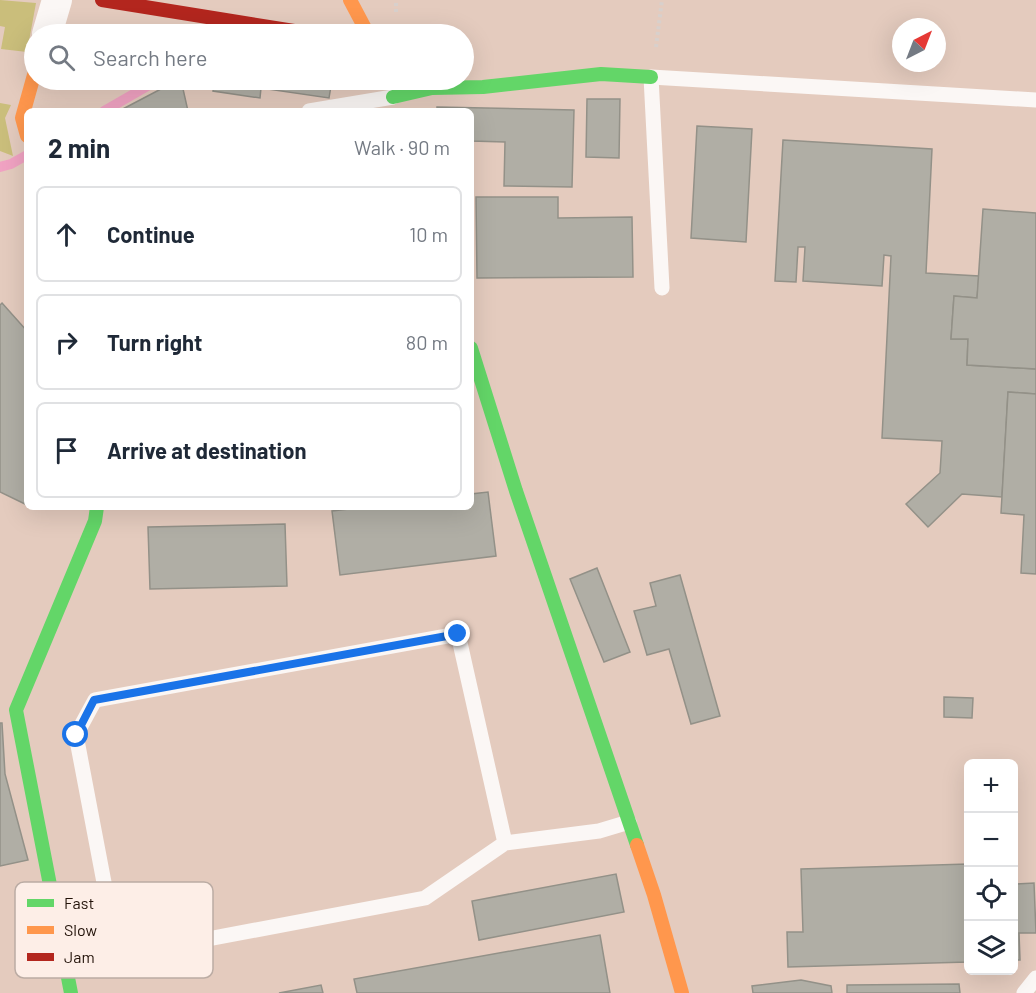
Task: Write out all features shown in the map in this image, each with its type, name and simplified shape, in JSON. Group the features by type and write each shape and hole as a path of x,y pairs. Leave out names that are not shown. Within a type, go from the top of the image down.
{"street":[{"path":"50,24 57,0"},
{"path":"102,0 251,24"},
{"path":"350,0 363,24"},
{"path":"474,87 601,74 651,77"},
{"path":"25,108 30,90"},
{"path":"395,104 427,90"},
{"path":"24,110 22,117 24,125"},
{"path":"474,358 516,491 654,896 682,993"},
{"path":"49,882 16,710 96,521 97,510"},
{"path":"68,978 71,993"}],"lane":[{"path":"662,288 651,77 1036,100"},
{"path":"346,108 395,104"},
{"path":"104,882 76,735 94,700 458,634 505,843"},
{"path":"213,938 425,898 505,843 599,831 629,822"},
{"path":"1024,993 1036,978"}],"path":[{"path":"651,77 662,0"}],"shaded area":[{"path":"0,0 36,3 32,24 24,24 24,52 1,49 5,27 0,26"},
{"path":"0,103 11,105 5,118 13,156 0,151"}],"building":[{"path":"159,90 183,90 187,108 125,108"},
{"path":"213,90 261,90 260,98"},
{"path":"275,90 330,90 329,98"},
{"path":"587,99 620,99 619,158 586,157"},
{"path":"437,107 574,110 572,187 504,186 505,142 474,141 474,108"},
{"path":"697,126 752,129 746,242 691,238"},
{"path":"783,140 932,149 926,273 979,276 977,298 954,296 951,339 968,339 967,365 1036,369 1036,394 1008,392 1002,497 962,494 928,527 906,504 940,473 942,441 882,438 891,256 884,255 882,286 803,281 805,247 798,247 796,282 775,281"},
{"path":"476,197 558,197 558,218 632,217 633,277 477,278"},
{"path":"983,209 1036,213 1036,369 967,365 968,339 951,339 954,296 977,298"},
{"path":"2,303 24,328 24,504 0,492 0,305"},
{"path":"1008,392 1036,394 1036,574 1021,573 1024,515 1001,513"},
{"path":"488,492 496,556 340,575 332,511 474,510 474,494"},
{"path":"285,524 287,586 150,589 148,527"},
{"path":"597,568 630,652 604,662 570,579"},
{"path":"680,575 720,716 691,724 669,649 647,655 634,611 656,606 650,583"},
{"path":"944,697 973,698 972,718 944,717"},
{"path":"0,723 2,723 5,774 28,860 0,866"},
{"path":"964,864 964,962 788,967 787,932 803,932 801,869"},
{"path":"616,874 624,912 479,940 472,901"},
{"path":"1034,883 1036,933 1019,933 1020,960 1018,960 1018,884"},
{"path":"600,935 610,993 357,993 354,979"},
{"path":"801,980 831,986 832,993 753,993 752,986"},
{"path":"959,984 960,993 847,993 847,985"},
{"path":"321,985 323,993 279,993"}],"waterway":[{"path":"109,108 141,90"},
{"path":"0,167 24,157"}],"traffic: fast":[{"path":"474,87 601,74 651,77"},
{"path":"393,97 423,90"},
{"path":"474,358 516,491 637,845"},
{"path":"49,882 16,710 95,521 97,510"},
{"path":"68,978 71,993"}],"traffic: slow":[{"path":"350,0 363,24"},
{"path":"25,108 30,90"},
{"path":"24,111 22,118 24,125"},
{"path":"637,845 682,993"}],"traffic: jam":[{"path":"102,0 251,24"}],"route":[{"path":"76,735 94,700 458,634"}]}
